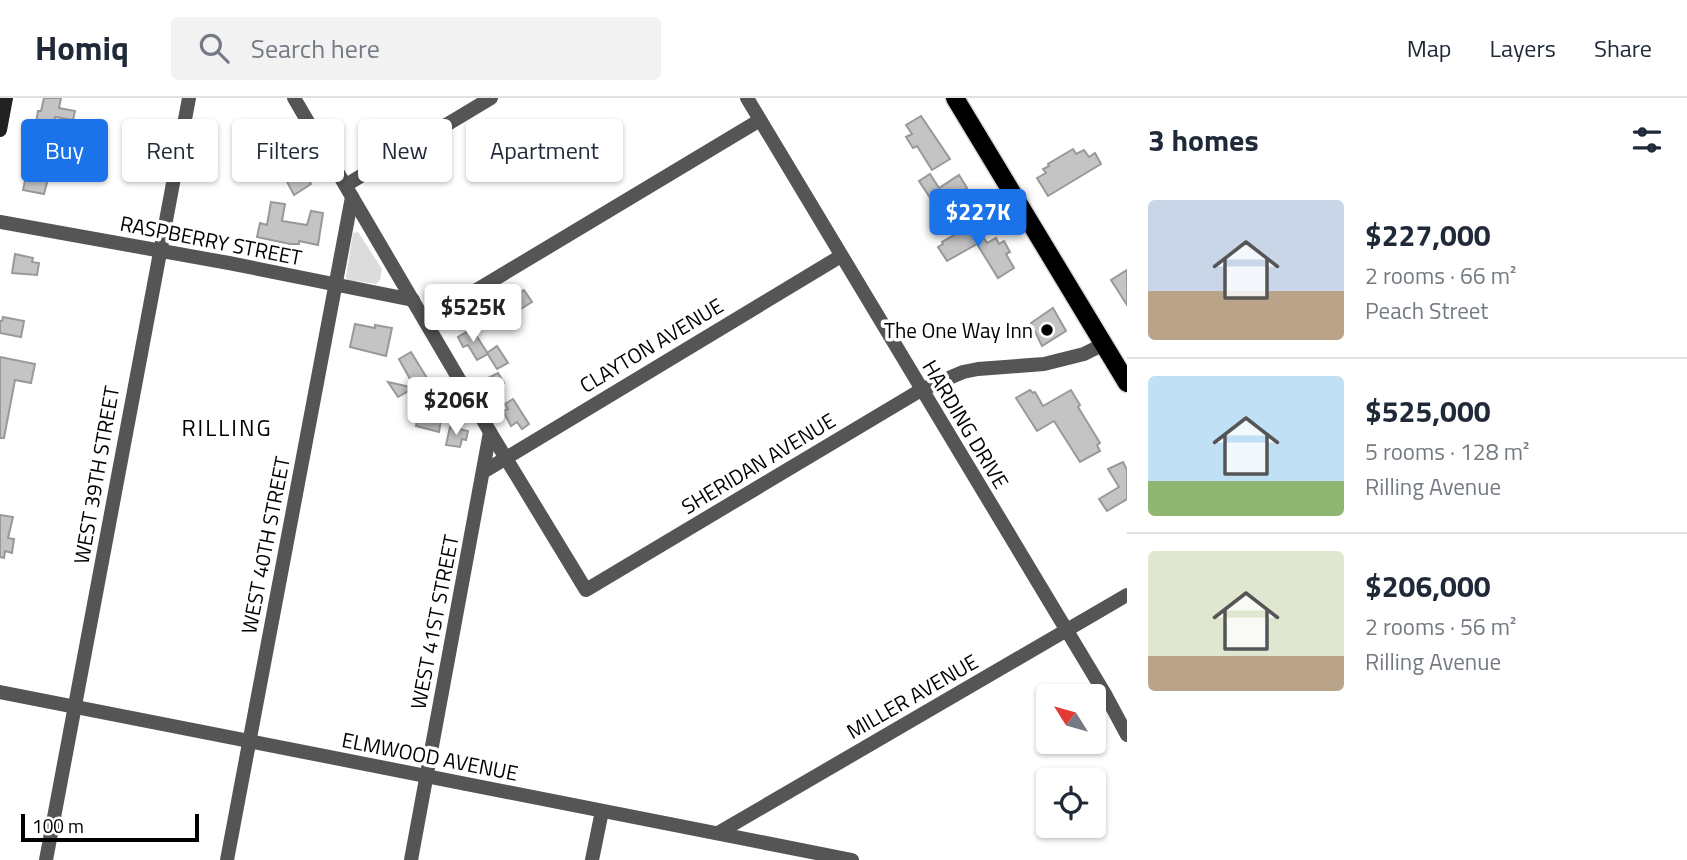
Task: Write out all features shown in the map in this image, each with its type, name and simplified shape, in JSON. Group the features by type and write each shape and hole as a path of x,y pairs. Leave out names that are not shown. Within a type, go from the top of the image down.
{"main road":[{"path":"0,130 6,98"},
{"path":"955,98 1127,383"}],"street":[{"name":"WEST 39TH STREET","path":"46,860 188,98"},
{"path":"294,98 506,458"},
{"path":"349,191 491,98"},
{"name":"HARDING DRIVE","path":"747,98 1105,694 1127,735"},
{"path":"425,321 760,120"},
{"name":"WEST 40TH STREET","path":"227,860 336,285 349,191"},
{"name":"RASPBERRY STREET","path":"0,222 413,300"},
{"name":"CLAYTON AVENUE","path":"483,472 841,256"},
{"name":"SHERIDAN AVENUE","path":"506,458 586,590 921,390 963,372 1040,365 1068,359 1104,344"},
{"name":"WEST 41ST STREET","path":"411,860 490,432"},
{"name":"MILLER AVENUE","path":"718,833 1127,594"},
{"name":"ELMWOOD AVENUE","path":"0,692 852,860"},
{"path":"592,860 602,811"}],"shaded area":[{"path":"358,232 382,269 380,280 376,284 348,280 346,277 353,233"}],"building":[{"path":"44,98 61,98 59,108 75,111 73,119 37,119 38,111 41,111"},
{"path":"921,116 950,159 932,170 917,146 913,148 906,137 912,134 906,125"},
{"path":"1073,149 1076,154 1084,150 1089,157 1095,153 1101,164 1048,196 1037,178 1046,173 1043,169 1049,166 1048,164"},
{"path":"930,174 939,188 959,175 967,188 958,194 960,199 943,211 936,200 933,202 919,181"},
{"path":"25,182 47,182 44,194 23,190"},
{"path":"287,182 310,182 311,184 294,195"},
{"path":"271,202 285,204 282,221 307,225 311,211 323,213 318,245 299,241 299,244 290,244 257,237 260,223 267,225"},
{"path":"975,223 987,243 996,238 999,244 1004,241 1010,252 1006,254 1014,268 998,278 977,244 947,261 938,247"},
{"path":"15,254 33,258 32,262 39,263 37,275 12,273"},
{"path":"1127,270 1127,305 1111,280"},
{"path":"524,290 532,302 503,320 495,306"},
{"path":"1053,308 1066,331 1042,346 1031,323"},
{"path":"3,317 24,321 21,337 0,333 0,321"},
{"path":"355,324 392,328 386,356 350,347"},
{"path":"472,329 488,354 477,360 468,345 463,347 458,337"},
{"path":"497,346 508,363 497,369 487,353"},
{"path":"411,352 436,393 409,409 414,388 398,397 388,382 415,388 399,359"},
{"path":"0,357 35,364 31,383 15,380 4,438 0,438"},
{"path":"498,373 504,383 493,390 486,379"},
{"path":"1030,390 1035,392 1043,406 1071,390 1100,443 1097,445 1100,451 1080,462 1054,421 1037,431 1016,398"},
{"path":"513,399 529,424 522,429 517,422 511,426 503,411 508,409 505,404"},
{"path":"418,416 441,420 439,432 416,426"},
{"path":"450,427 468,431 466,440 462,439 460,447 446,445"},
{"path":"1123,462 1127,470 1127,499 1107,511 1099,499 1119,487 1108,469"},
{"path":"0,515 13,517 8,538 14,539 12,553 5,551 4,558 0,557"}],"place":[{"name":"The One Way Inn","path":"1047,330"}],"district":[{"name":"RILLING","path":"227,427"}]}
